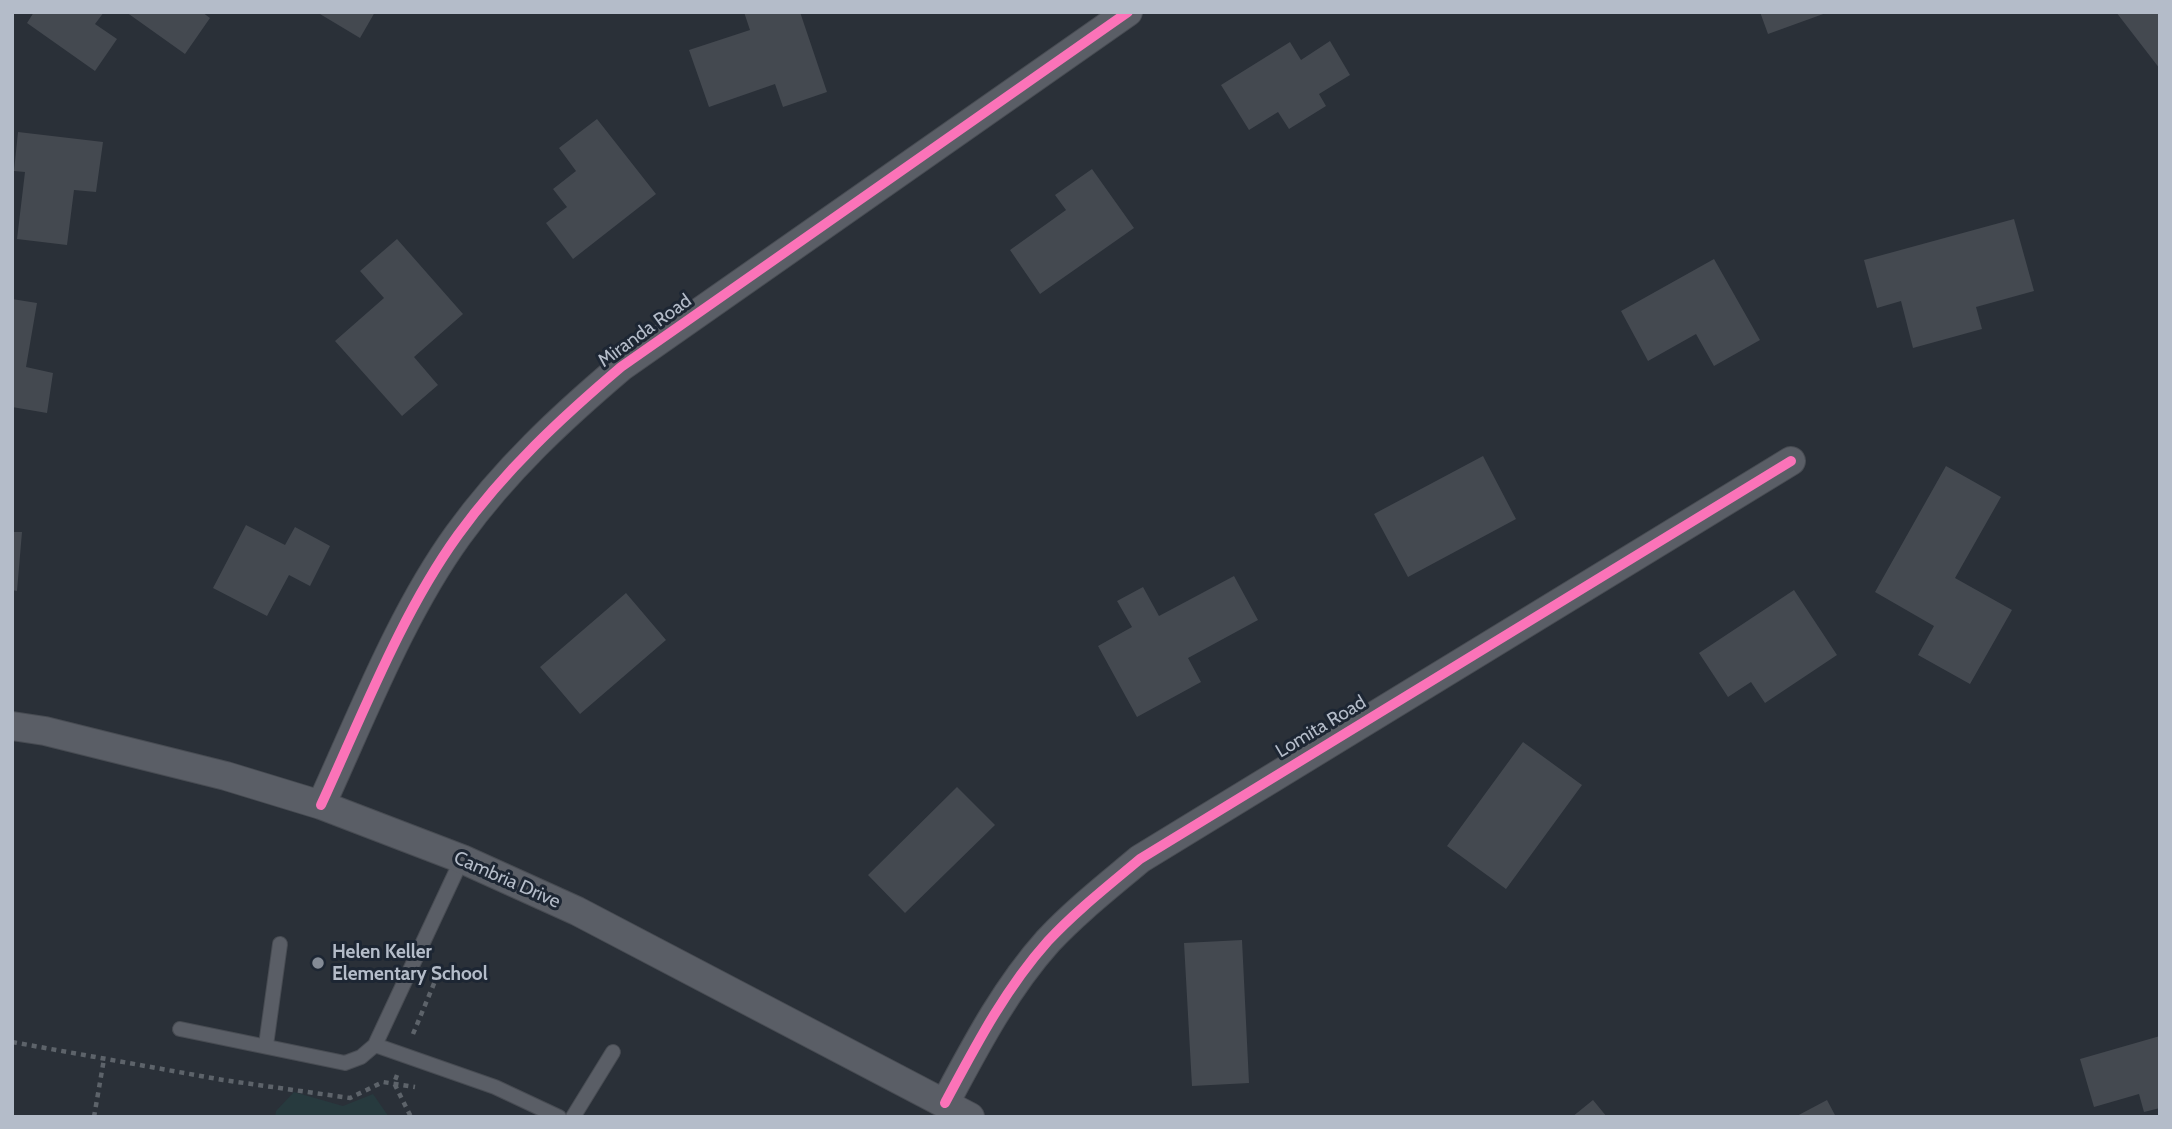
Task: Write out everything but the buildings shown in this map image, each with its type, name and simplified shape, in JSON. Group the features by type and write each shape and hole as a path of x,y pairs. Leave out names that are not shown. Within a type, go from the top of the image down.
{"street":[{"name":"Miranda Road","path":"321,805 403,628 428,581 458,535 513,469 560,419 621,367 1128,12"},
{"name":"Lomita Road","path":"941,1110 981,1035 1011,988 1048,942 1090,901 1140,859 1791,461"},
{"name":"Cambria Drive","path":"12,726 58,734 226,776 321,805 462,859 577,911 941,1110 970,1117"}],"lane":[{"path":"180,1029 345,1063 361,1057 375,1045 462,859"},
{"path":"266,1045 280,944"},
{"path":"375,1045 495,1087 559,1117"},
{"path":"573,1117 613,1052"}],"path":[{"path":"411,1117 394,1083 439,971"},
{"path":"12,1042 222,1080 350,1098 383,1082 421,1089"},
{"path":"94,1117 104,1059"}],"green space":[{"path":"294,1092 343,1106 373,1094 389,1117 275,1117 276,1111"}],"cycle path":[{"path":"321,805 400,632 437,566 476,511 535,446 621,367 1128,12"},
{"path":"945,1103 992,1019 1032,959 1070,919 1140,859 1791,461"}],"place":[{"name":"Helen Keller Elementary School","path":"318,963"}]}
